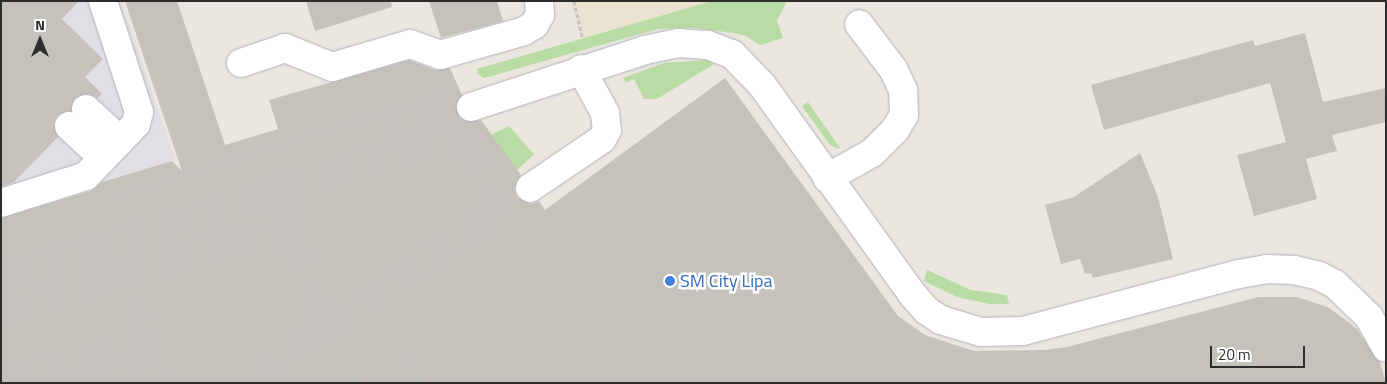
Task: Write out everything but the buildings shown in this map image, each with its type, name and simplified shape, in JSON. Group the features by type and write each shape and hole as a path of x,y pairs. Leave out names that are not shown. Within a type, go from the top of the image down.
{"lane":[{"path":"1,203 86,176 136,124 139,112 103,1"},
{"path":"241,63 285,48 332,67 410,44 440,55 524,31 534,25 540,15 539,1"},
{"path":"827,178 872,152 895,130 904,115 902,90 893,70 859,24"},
{"path":"471,107 583,59 692,43 721,49 748,68 762,85 827,178 926,310 961,328 981,332 1023,331 1239,274 1267,269 1294,270 1319,276 1335,284 1369,317 1386,348"},
{"path":"530,188 602,140 607,130 605,113 583,59"},
{"path":"78,118 112,149"}],"path":[{"path":"574,1 583,59"},
{"path":"95,204 348,123"},
{"path":"398,343 424,383"},
{"path":"354,375 359,383"}],"shaded area":[{"path":"1,1 121,1 175,160 1,212"},
{"path":"570,1 712,1 581,39"}],"green space":[{"path":"712,1 787,1 777,21 783,38 760,45 746,36 734,33 693,28 658,29 484,78 478,74 477,69"},
{"path":"707,60 714,64 657,99 644,99 634,79 626,83 623,78 664,63"},
{"path":"808,102 839,149 830,145 802,106"},
{"path":"509,126 534,154 517,170 491,135"},
{"path":"927,270 971,290 1007,295 1009,304 989,304 957,297 924,281"}],"tunnel":[{"path":"382,137 471,107"},
{"path":"1,275 441,138 461,141 468,147 493,197 495,205 488,218 242,383"},
{"path":"288,173 283,183 282,201 324,323 307,334"},
{"path":"1,312 225,242 265,242 293,236"},
{"path":"121,256 160,383"},
{"path":"1,382 148,340"},
{"path":"81,383 154,362"}],"place":[{"name":"SM City Lipa","path":"670,281"}]}
